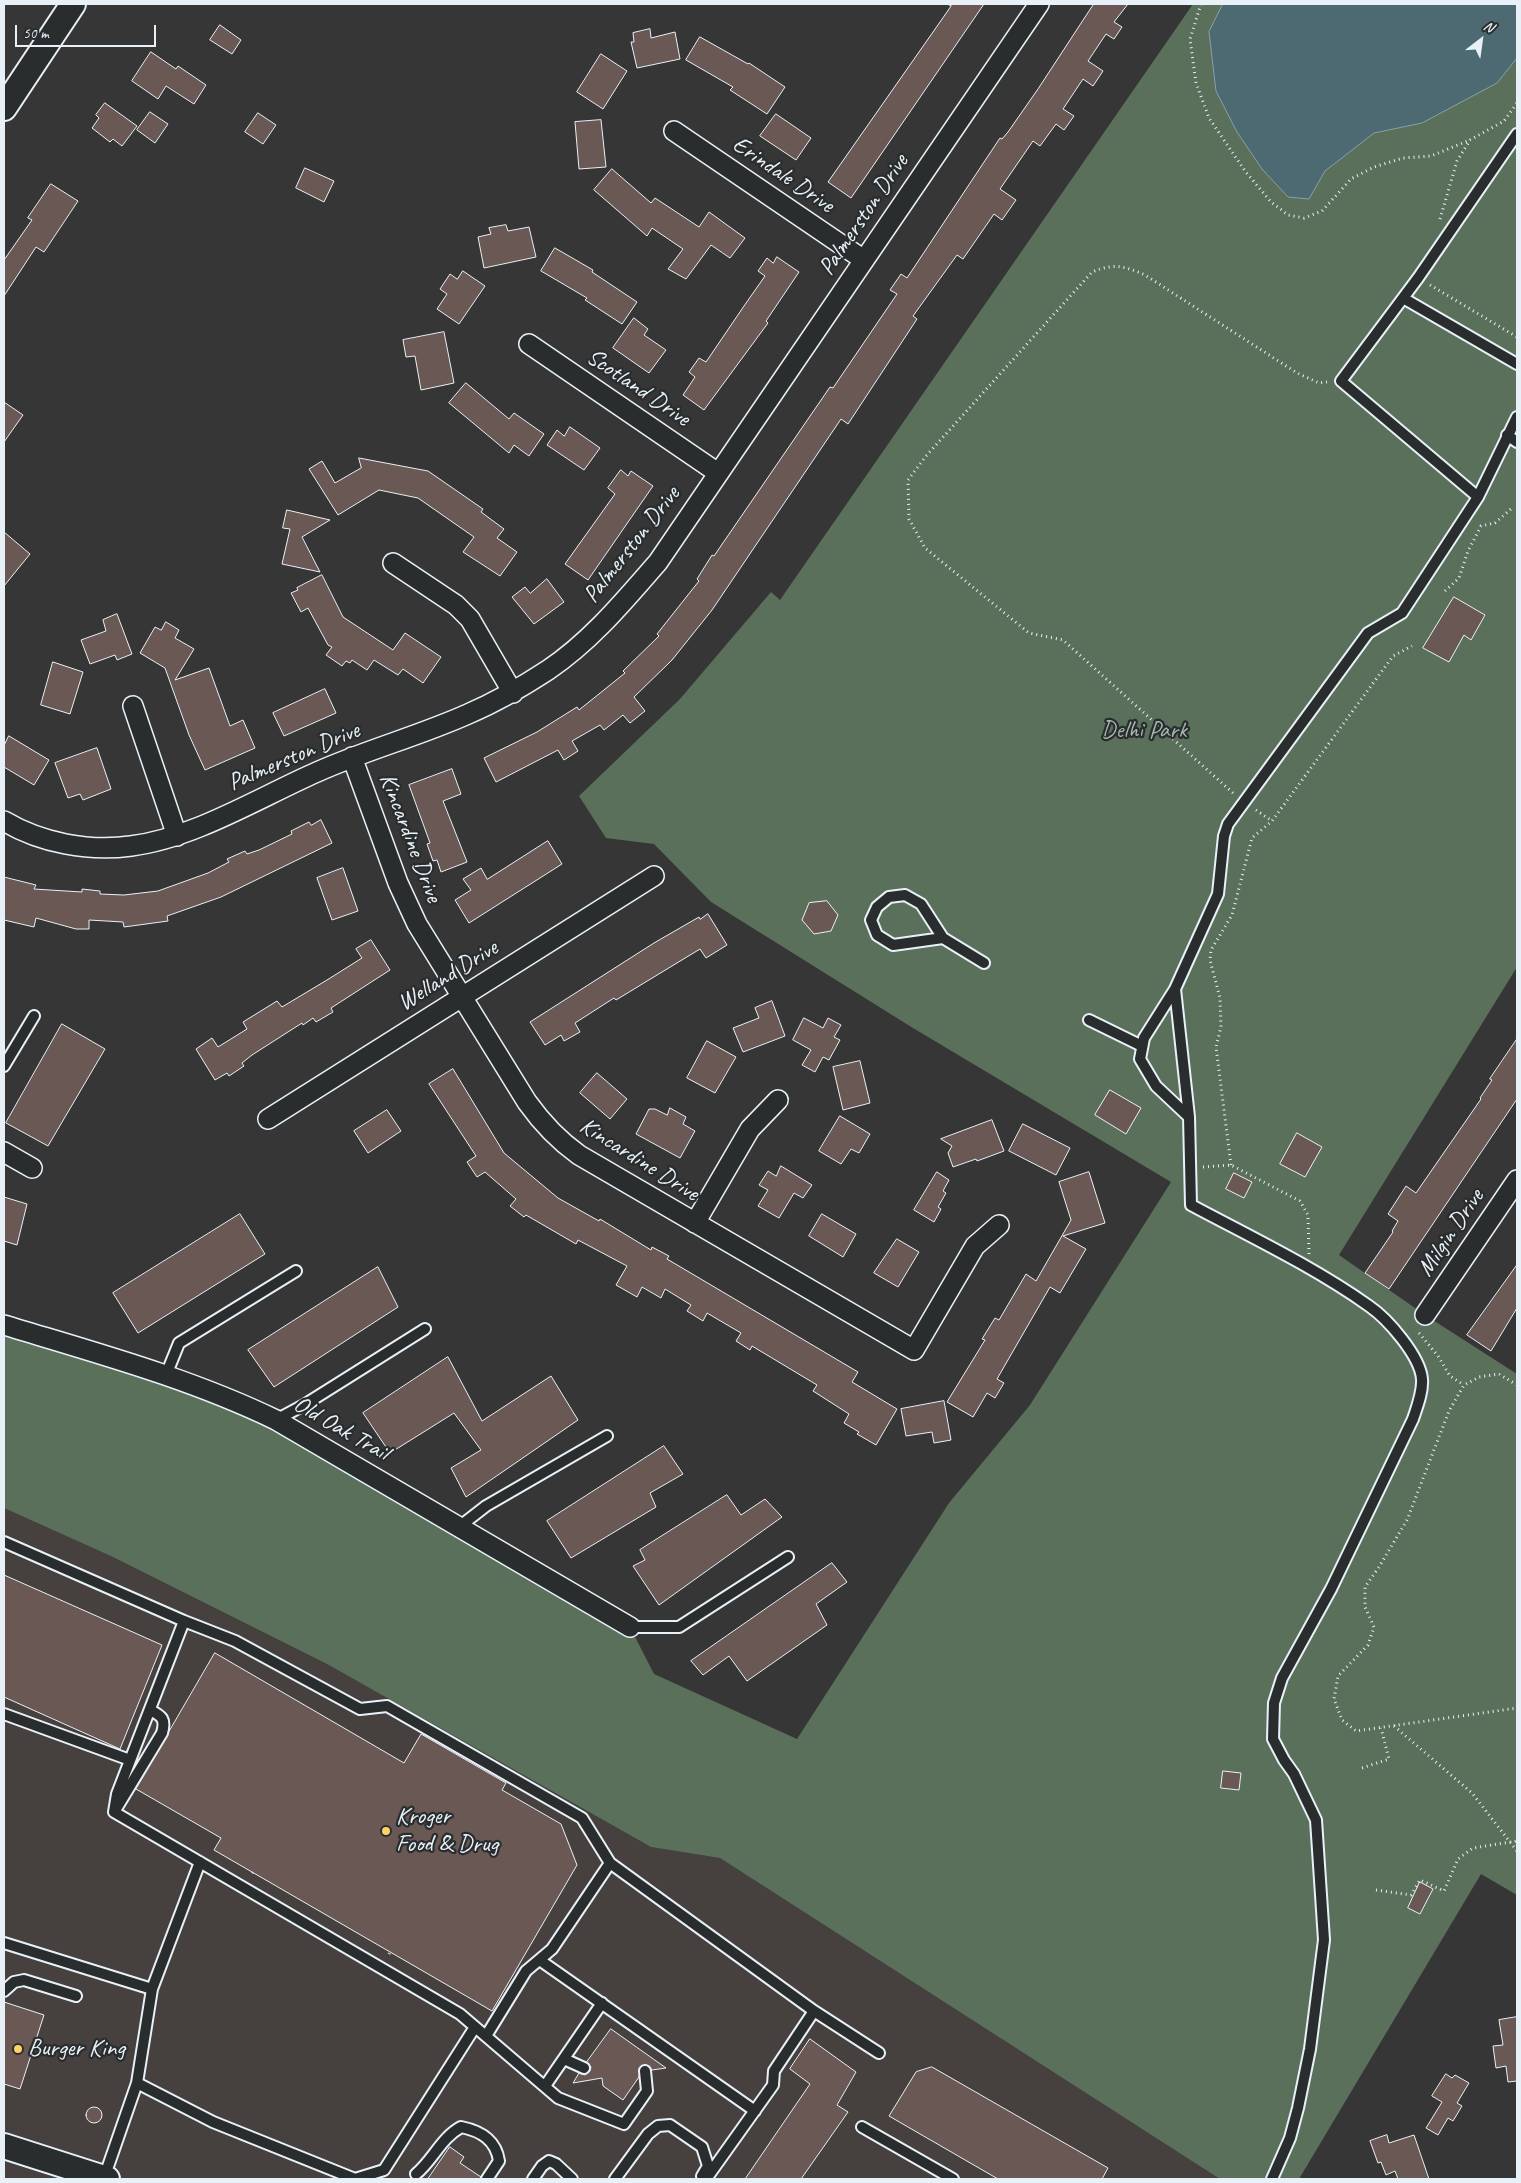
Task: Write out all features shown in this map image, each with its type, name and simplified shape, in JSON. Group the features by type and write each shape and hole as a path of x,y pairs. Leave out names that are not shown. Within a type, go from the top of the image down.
{"street":[{"path":"4,108 72,4"},
{"name":"Palmerston Drive","path":"4,821 46,839 71,845 106,848 131,846 177,836 352,757 468,714 513,692 550,669 610,618 658,562 1039,4"},
{"name":"Erindale Drive","path":"674,131 864,260"},
{"name":"Scotland Drive","path":"529,344 718,473"},
{"path":"393,563 456,604 470,619 513,692"},
{"path":"133,706 177,836"},
{"name":"Kincardine Drive","path":"352,757 398,883 417,924 527,1102 559,1140 579,1155 914,1350 975,1246 999,1224"},
{"name":"Welland Drive","path":"268,1119 654,876"},
{"path":"695,1223 750,1129 778,1100"},
{"path":"4,1152 32,1168"},
{"name":"Milgin Drive","path":"1425,1315 1517,1180"},
{"name":"Old Oak Trail","path":"4,1325 166,1375 229,1397 276,1420 630,1627"},
{"path":"4,2146 105,2179"}],"lane":[{"path":"1478,497 1341,381 1403,298 1517,134"},
{"path":"1403,298 1517,364"},
{"path":"1189,1116 1156,1086 1140,1059 1144,1038 1175,989 1218,894 1224,836 1228,824 1368,633 1402,612 1478,497 1517,417"},
{"path":"1507,435 1517,442"},
{"path":"944,938 912,944 893,944 878,935 871,920 877,907 889,897 905,895 921,904 944,938 984,963"},
{"path":"1175,989 1189,1116 1191,1205 1310,1269 1371,1307 1401,1338 1414,1356 1422,1378 1420,1399 1413,1419 1331,1589 1282,1678 1274,1703 1273,1739 1294,1774 1316,1820 1324,1940 1310,2049 1298,2108 1290,2138 1272,2179"},
{"path":"4,1066 34,1016"},
{"path":"1089,1020 1142,1046"},
{"path":"166,1375 179,1343 296,1271"},
{"path":"276,1420 304,1405 425,1329"},
{"path":"459,1527 486,1506 607,1436"},
{"path":"4,1542 184,1621 235,1641 360,1709 387,1706 582,1818 610,1863 814,2011 879,2053"},
{"path":"630,1627 679,1628 788,1557"},
{"path":"114,1812 117,1794 184,1621"},
{"path":"114,1812 162,1733 165,1724 162,1717 150,1710"},
{"path":"4,1714 130,1760"},
{"path":"114,1812 460,2014 558,2098 624,2124 646,2091 644,2071"},
{"path":"105,2179 136,2083 152,1989 200,1862"},
{"path":"486,2036 526,1971 552,1949 610,1863"},
{"path":"4,1943 152,1989"},
{"path":"540,1961 755,2111"},
{"path":"4,1991 14,1982 24,1980 76,1996"},
{"path":"545,2086 602,2003"},
{"path":"706,2179 773,2085 774,2071 814,2011"},
{"path":"136,2083 213,2122 354,2179 384,2170 475,2026"},
{"path":"564,2059 584,2068"},
{"path":"615,2179 648,2134 658,2126 670,2125 702,2147 708,2166 702,2179"},
{"path":"416,2174 427,2166 451,2132 461,2127 474,2130 487,2137 498,2149 499,2161 487,2179"},
{"path":"862,2127 953,2179"},
{"path":"533,2179 542,2166 549,2161 556,2164 572,2179"}],"path":[{"path":"1201,4 1190,39 1196,83 1209,118 1244,171 1271,202 1288,215 1304,218 1322,211 1351,179 1374,167 1403,158 1431,156 1470,140"},
{"path":"1272,821 1244,802 1063,640 1029,632 925,548 909,519 908,480 926,456 1092,272 1106,266 1126,267 1145,275 1296,373 1319,383 1341,381"},
{"path":"1445,591 1459,578 1468,551 1481,526 1495,523 1512,508"},
{"path":"1231,1165 1216,1047 1221,1027 1220,998 1210,960 1212,950 1232,916 1252,838 1272,821 1393,656 1412,646"},
{"path":"1189,1168 1231,1165 1300,1201 1308,1215 1310,1269"},
{"path":"1517,1385 1499,1374 1479,1377 1464,1385 1449,1411 1407,1520 1365,1588 1365,1607 1374,1627 1368,1645 1338,1676 1334,1699 1342,1720 1356,1731 1517,1708"},
{"path":"1394,1726 1472,1793 1517,1851"},
{"path":"1362,1768 1388,1759 1381,1728"},
{"path":"1376,1890 1411,1895 1420,1880 1444,1891 1458,1859 1473,1848 1517,1842"}],"shaded area":[{"path":"4,1508 113,1557 327,1664 651,1847 720,1858 1220,2179 4,2179"}],"green space":[{"name":"Delhi Park","path":"1193,4 1517,4 1517,967 1339,1255 1425,1315 1517,1374 1517,1895 1481,1874 1299,2179 1220,2179 720,1858 651,1847 327,1664 113,1557 4,1508 4,1325 229,1397 630,1627 654,1674 797,1739 949,1503 1030,1405 1171,1182 913,1028 711,902 654,844 606,838 579,796 680,699 771,592 780,600"}],"water":[{"path":"1223,4 1517,4 1517,58 1497,83 1422,123 1374,133 1325,171 1309,199 1288,197 1262,169 1237,132 1216,91 1209,32"}],"building":[{"path":"947,4 984,4 851,198 828,182 951,6"},
{"path":"1094,4 1128,4 1114,22 1122,27 1114,39 1106,34 1088,61 1103,71 1093,86 1083,79 1063,109 1074,116 1064,130 1056,124 1040,146 1033,141 1000,189 1016,200 1002,220 994,214 963,259 957,255 913,316 917,319 848,424 841,419 712,610 672,660 634,697 645,711 630,723 623,715 604,730 600,725 572,741 578,751 564,760 558,750 496,782 484,758 537,732 577,707 579,710 625,673 623,671 659,636 657,634 699,581 697,579 712,555 714,556 830,387 833,388 897,294 890,290 901,274 907,278 1000,138 1002,139 1008,132"},
{"path":"220,25 241,40 232,54 210,40"},
{"path":"650,29 651,38 675,32 680,59 637,68 631,42 634,42 633,33"},
{"path":"700,37 749,63 785,87 767,114 730,90 733,87 686,60"},
{"path":"151,52 176,69 178,66 206,85 194,104 166,86 158,99 132,81"},
{"path":"601,54 627,71 603,109 577,92"},
{"path":"105,103 137,126 122,146 113,139 110,142 92,128 99,118 96,115"},
{"path":"150,112 168,124 155,143 137,130"},
{"path":"258,113 276,125 263,144 245,132"},
{"path":"776,114 811,138 796,160 760,136"},
{"path":"601,120 606,167 579,169 575,122"},
{"path":"305,168 334,181 324,202 296,188"},
{"path":"612,169 651,203 655,198 699,227 709,212 745,238 730,258 711,245 686,279 668,269 683,249 652,228 647,236 594,190"},
{"path":"51,184 78,201 44,252 36,247 4,296 4,260 32,220 28,218"},
{"path":"506,225 508,231 529,227 536,257 484,268 478,237 491,234 489,228"},
{"path":"555,248 593,270 592,272 637,302 622,324 585,300 587,298 541,271"},
{"path":"777,257 799,272 766,321 768,323 704,410 683,395 695,377 689,372 699,358 706,362 765,276 758,271 767,258 773,263"},
{"path":"463,271 485,286 459,324 437,309 447,294 440,289 450,274 457,279"},
{"path":"634,318 648,329 644,335 666,350 649,373 613,348"},
{"path":"444,332 454,383 421,390 415,356 406,357 403,340"},
{"path":"466,383 509,419 514,413 544,434 529,456 514,445 509,453 449,403"},
{"path":"4,402 23,415 4,442"},
{"path":"570,427 600,448 584,470 547,445 557,430 564,436"},
{"path":"359,458 428,471 483,509 481,512 504,529 497,538 517,552 500,576 463,552 474,537 418,498 379,490 338,515 309,469 322,461 335,483 361,468"},
{"path":"621,470 628,476 631,471 653,486 588,580 565,564 615,494 608,488"},
{"path":"287,510 330,520 302,537 320,572 282,564 290,529 283,528"},
{"path":"4,532 30,554 4,586"},
{"path":"322,575 343,617 393,650 405,633 441,657 423,683 403,669 398,675 374,660 367,670 352,660 350,663 346,661 342,666 326,655 332,647 328,645 308,608 301,612 291,593"},
{"path":"547,579 564,602 534,624 512,597 525,587 530,593"},
{"path":"1454,597 1485,615 1471,640 1464,635 1449,662 1423,648"},
{"path":"117,614 132,654 117,660 115,655 90,664 81,640 106,631 103,620"},
{"path":"166,622 179,630 175,638 194,649 175,680 209,668 230,726 243,720 255,748 205,770 189,735 165,668 140,653 155,627 161,630"},
{"path":"53,662 83,672 70,714 41,705"},
{"path":"325,689 336,713 284,736 273,713"},
{"path":"9,736 49,760 34,785 4,767 4,746"},
{"path":"97,748 111,789 83,800 80,794 68,798 55,763"},
{"path":"452,769 461,794 443,801 467,862 441,872 437,860 433,861 427,844 430,843 409,785"},
{"path":"321,820 332,843 221,897 167,916 168,921 124,927 123,922 89,920 89,929 76,929 36,918 34,927 4,920 4,877 36,885 34,889 82,892 82,889 100,891 100,894 124,895 158,891 208,873 229,862 227,859 245,851 247,854 259,850 292,834 291,831 309,822 311,825"},
{"path":"548,841 562,864 469,923 455,900 471,890 463,879 481,868 487,879"},
{"path":"343,868 358,911 332,920 317,878"},
{"path":"827,901 838,915 831,931 814,934 802,920 809,903"},
{"path":"708,914 727,945 706,958 700,949 616,1000 614,998 575,1023 580,1032 564,1041 561,1035 545,1045 530,1022 654,943 699,917 700,919"},
{"path":"371,940 390,970 331,1008 333,1012 316,1022 313,1018 303,1025 302,1023 252,1055 242,1063 244,1066 229,1076 227,1073 215,1080 196,1049 212,1038 218,1047 247,1029 243,1022 277,1001 282,1007 327,980 362,958 356,949"},
{"path":"772,1001 785,1036 743,1052 733,1028 759,1018 755,1008"},
{"path":"804,1018 823,1028 828,1018 841,1025 834,1037 840,1040 829,1060 823,1057 815,1072 802,1065 811,1050 793,1040"},
{"path":"62,1024 105,1049 48,1146 6,1123"},
{"path":"1517,1039 1517,1099 1389,1289 1365,1273 1393,1232 1398,1221 1388,1214 1406,1186 1416,1193 1481,1099 1492,1080 1490,1079"},
{"path":"707,1041 736,1057 715,1093 687,1078"},
{"path":"860,1061 870,1103 843,1110 833,1067"},
{"path":"453,1069 504,1153 558,1198 599,1221 600,1219 651,1250 652,1247 669,1256 667,1259 858,1372 852,1382 897,1409 876,1445 857,1434 859,1432 844,1423 849,1414 813,1391 817,1385 752,1346 750,1350 736,1341 741,1333 707,1313 703,1321 687,1311 691,1305 665,1289 661,1298 642,1287 637,1297 616,1285 627,1266 578,1240 576,1244 526,1215 524,1217 510,1206 516,1199 485,1172 477,1177 467,1162 476,1156 429,1084"},
{"path":"597,1073 627,1099 610,1119 580,1093"},
{"path":"1110,1090 1141,1108 1126,1134 1095,1115"},
{"path":"670,1108 686,1117 683,1124 695,1131 680,1158 636,1134 649,1109 655,1109 667,1115"},
{"path":"387,1110 401,1131 368,1153 354,1131"},
{"path":"840,1116 870,1134 859,1153 851,1149 841,1164 819,1151"},
{"path":"992,1120 1004,1151 953,1167 948,1153 952,1146 941,1139"},
{"path":"1023,1124 1070,1148 1056,1175 1009,1151"},
{"path":"1297,1133 1322,1147 1305,1177 1280,1164"},
{"path":"781,1166 812,1185 803,1198 794,1193 779,1218 758,1206 768,1190 759,1185 768,1171 776,1176"},
{"path":"937,1172 949,1180 943,1191 946,1193 938,1207 941,1209 934,1222 914,1210"},
{"path":"1089,1172 1105,1223 1063,1236 1086,1249 1060,1293 1050,1287 997,1379 1004,1383 995,1398 987,1393 973,1417 947,1402 985,1340 982,1339 995,1318 999,1320 1026,1274 1036,1281 1071,1220 1059,1182"},
{"path":"1234,1173 1252,1182 1244,1198 1226,1189"},
{"path":"4,1197 27,1204 17,1245 4,1241"},
{"path":"240,1214 265,1254 138,1333 113,1293"},
{"path":"822,1214 856,1234 843,1257 809,1236"},
{"path":"897,1239 919,1252 898,1287 874,1273"},
{"path":"1517,1265 1517,1308 1491,1351 1467,1335"},
{"path":"378,1267 398,1307 274,1387 248,1350"},
{"path":"448,1357 482,1421 551,1376 578,1420 466,1497 451,1468 481,1450 454,1413 390,1453 363,1413"},
{"path":"944,1401 951,1440 934,1443 932,1432 906,1436 901,1409"},
{"path":"664,1446 683,1474 650,1493 656,1507 571,1558 547,1521"},
{"path":"727,1495 741,1515 765,1499 782,1517 659,1605 633,1566 645,1560 640,1550"},
{"path":"832,1563 847,1582 816,1604 827,1625 747,1681 729,1656 703,1675 691,1661"},
{"path":"4,1575 162,1645 120,1749 4,1697"},
{"name":"Kroger Food & Drug","path":"215,1653 404,1763 421,1734 506,1783 502,1790 561,1824 577,1865 492,2011 214,1850 221,1838 136,1789"},
{"path":"1223,1771 1241,1773 1239,1790 1221,1788"},
{"path":"1420,1882 1433,1889 1420,1914 1408,1908"},
{"name":"Burger King","path":"4,2002 44,2015 20,2089 4,2084"},
{"path":"1517,2017 1517,2081 1508,2082 1506,2066 1496,2068 1493,2046 1503,2045 1499,2020"},
{"path":"611,2029 666,2068 652,2070 647,2065 641,2066 639,2077 623,2100 603,2086 602,2078 573,2083 579,2073 585,2075 590,2071 591,2067 587,2062"},
{"path":"810,2039 856,2072 837,2105 848,2112 801,2179 745,2179 810,2084 790,2069"},
{"path":"932,2067 1108,2168 1102,2179 998,2179 889,2116 916,2072"},
{"path":"1446,2074 1452,2078 1455,2075 1469,2083 1457,2103 1462,2106 1453,2121 1448,2118 1438,2135 1426,2128 1442,2102 1432,2096"},
{"path":"91,2107 97,2107 102,2112 100,2121 91,2123 86,2118 86,2112"},
{"path":"1387,2135 1389,2143 1414,2135 1429,2179 1398,2179 1395,2171 1386,2175 1381,2162 1378,2163 1370,2141"},
{"path":"450,2147 464,2157 460,2163 481,2177 480,2179 428,2179"}],"place":[{"name":"Kroger Food & Drug","path":"386,1831"},
{"name":"Burger King","path":"18,2049"}]}
